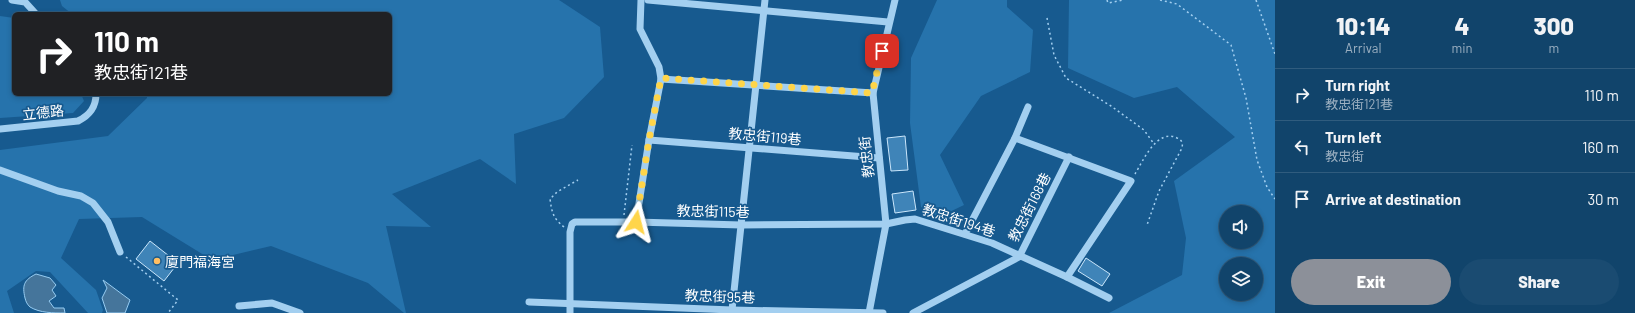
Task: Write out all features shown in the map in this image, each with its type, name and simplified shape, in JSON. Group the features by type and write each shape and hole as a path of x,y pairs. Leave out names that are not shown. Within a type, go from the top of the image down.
{"street":[{"path":"12,0 25,1 34,12"},
{"path":"636,222 649,140 661,78 659,67 640,29 641,0"},
{"path":"648,0 888,22"},
{"path":"732,310 765,0"},
{"name":"教忠街","path":"869,313 886,224 872,93 888,22 895,0"},
{"path":"661,78 872,93"},
{"name":"立德路","path":"0,129 78,121 88,114 94,107 96,96"},
{"path":"965,234 1015,138 1028,107"},
{"path":"1015,138 1131,181 1067,278"},
{"name":"教忠街119巷","path":"649,140 879,158"},
{"name":"教忠街168巷","path":"913,313 1019,257 1069,157"},
{"path":"0,170 58,191 81,196 93,203 108,222 120,252"},
{"name":"教忠街194巷","path":"886,224 915,219 965,234 992,243 1109,298"},
{"name":"教忠街115巷","path":"570,232 572,224 575,222 741,225 886,224"},
{"path":"570,232 570,313"},
{"name":"教忠街95巷","path":"529,302 732,310 869,313"},
{"path":"239,306 272,303 299,313"},
{"path":"869,313 883,313"}],"path":[{"path":"1107,0 1108,2 1123,0"},
{"path":"1160,0 1177,4 1230,45 1246,98 1257,160 1267,187 1275,199"},
{"path":"1256,0 1275,54"},
{"path":"1047,18 1054,55 1066,78 1111,106 1144,130 1154,144"},
{"path":"1131,181 1154,144 1160,138 1175,137 1181,140 1183,144 1182,148 1159,191 1147,225"},
{"path":"623,222 632,145"},
{"path":"570,232 556,221 552,212 550,200 557,192 578,180"},
{"path":"120,252 178,300 168,313"}],"shaded area":[{"path":"60,0 559,0 600,27 604,77 564,118 514,134 516,184 480,159 392,194 431,227 386,226 406,313 404,313 368,283 271,246 212,260 142,217 79,219 61,258 96,290 103,310 102,313 88,313 50,272 36,271 7,291 14,313 0,313 0,150 108,136 147,98 147,96 392,96 392,12 70,12 62,6"},
{"path":"937,0 1007,0 1007,7 1033,30 1030,72 981,96 940,155 964,205 939,217 921,207 910,123 911,58"},
{"path":"1069,0 1275,0 1275,313 1109,313 1182,275 1186,238 1174,181 1235,137 1177,87 1134,98 1068,68"},
{"path":"0,16 12,18 12,96 82,96 84,101 73,113 0,118"},
{"path":"36,274 50,278 56,285 52,290 56,296 49,301 54,308 64,308 65,313 42,312 28,305 25,298 24,286 29,278"},
{"path":"103,280 130,300 125,313 107,313 102,298 107,288"}],"building":[{"path":"905,136 908,170 891,171 887,138"},
{"path":"913,191 916,210 895,213 892,194"},
{"name":"廈門福海宮","path":"150,241 178,263 164,281 136,259"},
{"path":"1086,258 1110,274 1102,286 1078,271"}],"place":[{"name":"廈門福海宮","path":"157,261"}],"route":[{"path":"636,222 649,140 661,78 872,93 882,51"}]}
